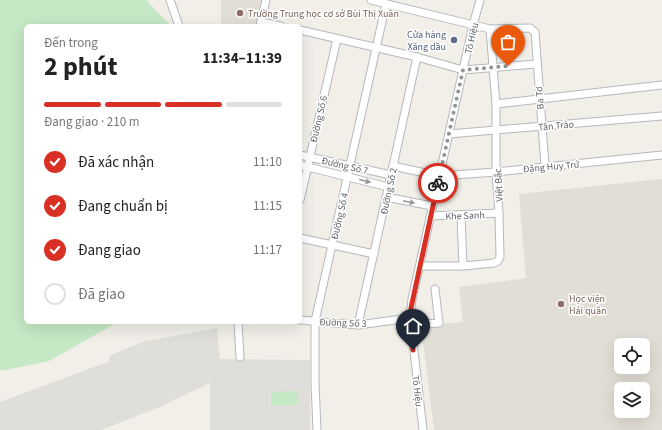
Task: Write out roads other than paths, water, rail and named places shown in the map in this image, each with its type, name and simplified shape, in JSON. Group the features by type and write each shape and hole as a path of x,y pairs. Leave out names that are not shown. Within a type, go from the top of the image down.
{"street":[{"path":"170,0 178,24"},
{"path":"260,24 266,0"},
{"path":"371,0 490,29"},
{"name":"Tô Hiệu","path":"423,430 410,322 412,299 473,25 480,0"},
{"name":"Đường Số 4","path":"317,430 314,383 315,321 386,4"},
{"name":"Ba Tơ","path":"490,29 530,28 535,32 545,166"},
{"name":"Việt Bắc","path":"420,266 463,266 494,263 498,261 500,257 496,172 496,104 490,29"},
{"path":"302,30 417,57 463,70 537,64"},
{"name":"Đường Số 6","path":"302,183 304,166 310,157 337,39"},
{"name":"Đường Số 2","path":"358,325 417,57"},
{"path":"496,104 662,85"},
{"name":"Tân Trào","path":"449,134 662,116"},
{"name":"Đường Số 7","path":"302,155 391,175"},
{"name":"Đặng Huy Trứ","path":"393,166 439,176 496,172 662,155"},
{"name":"Đường Số 7","path":"304,166 388,187"},
{"path":"386,197 432,206"},
{"name":"Khe Sanh","path":"430,216 499,214"},
{"path":"461,215 463,266"},
{"path":"302,238 374,254"},
{"name":"Đường Số 3","path":"302,320 358,325 410,322 439,323 435,289"},
{"path":"238,324 240,357"}],"place":[{"name":"Trường Trung học cơ sở Bùi Thị Xuân","path":"240,13"},
{"name":"Cửa hàng Xăng dầu","path":"454,40"},
{"name":"Học viện Hải quân","path":"561,304"}]}
